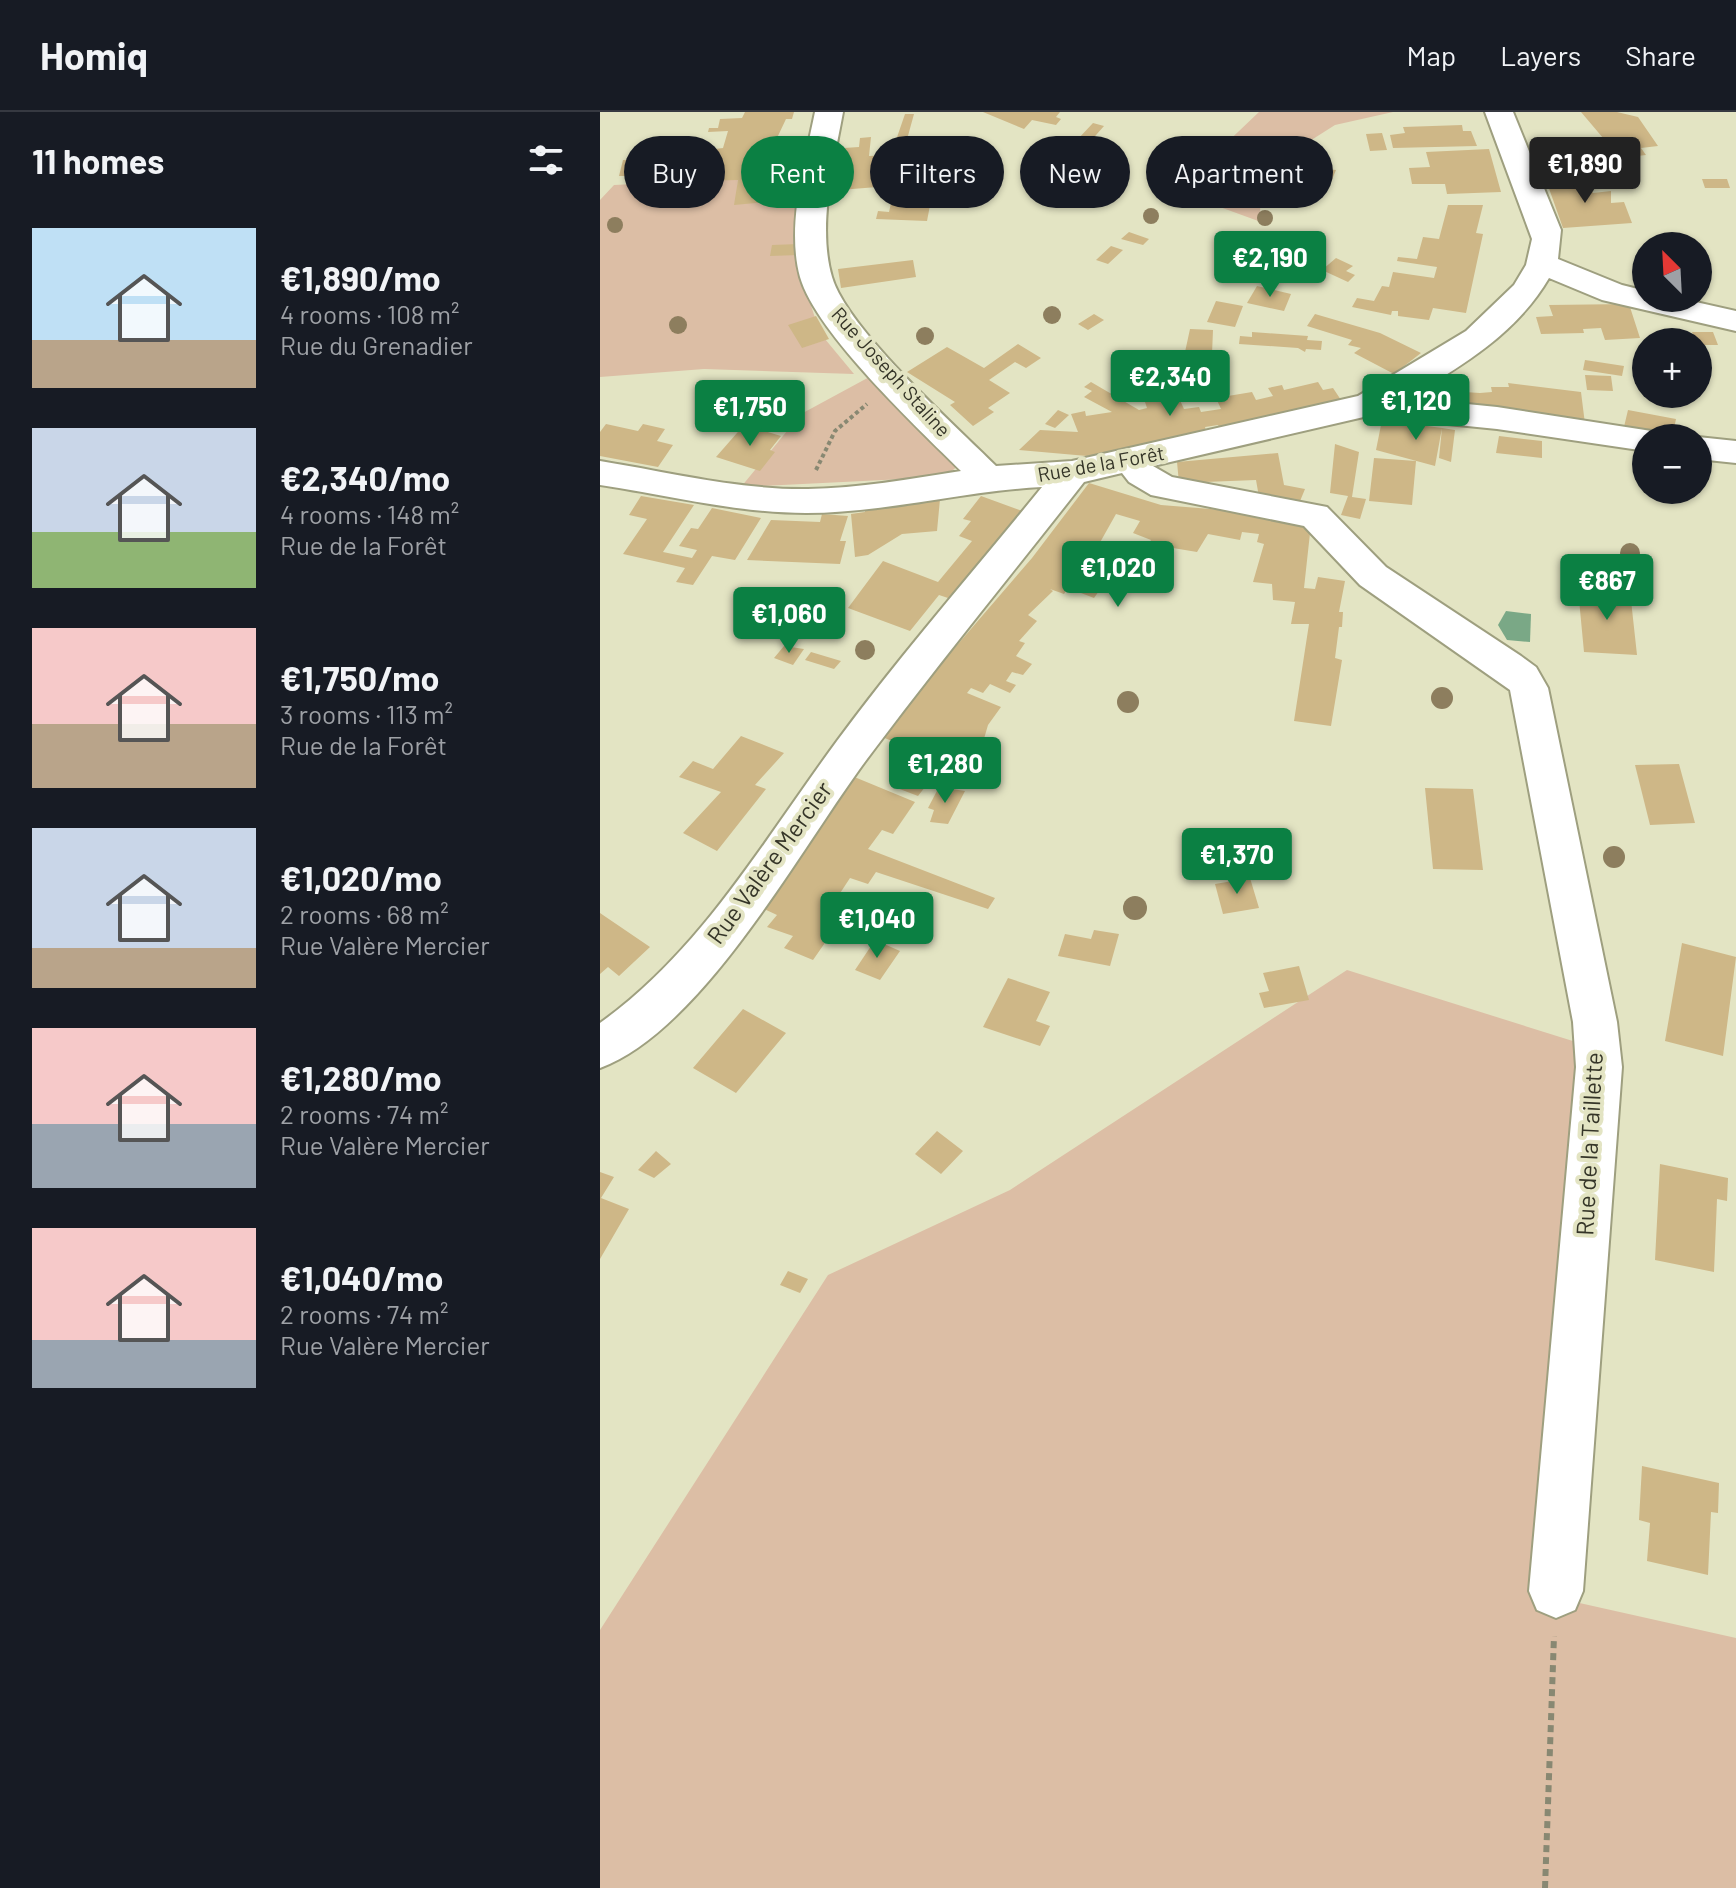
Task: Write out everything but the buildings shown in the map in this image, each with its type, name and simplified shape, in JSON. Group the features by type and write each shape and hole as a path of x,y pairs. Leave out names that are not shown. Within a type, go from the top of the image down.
{"street":[{"name":"Rue Joseph Staline","path":"829,112 821,155 813,248 817,279 829,303 900,388 988,478"},
{"path":"1368,405 1410,383 1473,340 1526,291 1542,264 1547,237 1499,112"},
{"path":"1542,264 1613,293 1736,321"},
{"name":"Rue de la Forêt","path":"600,473 765,499 807,501 894,494 988,478 1072,473 1368,405 1497,418 1632,438"},
{"path":"1712,449 1736,452"},
{"name":"Rue de la Taillette","path":"1131,460 1141,474 1163,487 1314,516 1332,527 1355,561 1373,576 1515,671 1529,688 1595,1022 1599,1067 1556,1591"},
{"name":"Rue Valère Mercier","path":"600,1048 655,1008 740,911 852,750 1072,473"}],"path":[{"path":"814,477 830,436 843,419 876,399"},
{"path":"1545,1888 1556,1591"}],"shaded area":[{"path":"1259,112 1393,112 1335,125 1318,136 1234,136"},
{"path":"738,179 737,203 741,203 741,208 799,208 794,254 820,333 854,374 704,369 600,377 600,200 614,185 624,185 624,208 725,208 725,180"},
{"path":"1223,208 1260,208 1261,222"},
{"path":"873,375 958,466 944,477 741,487 801,414"},
{"path":"1506,611 1531,614 1530,642 1507,640 1498,625"},
{"path":"1347,970 1576,1042 1575,1602 1736,1638 1736,1888 600,1888 600,1630 828,1275 1010,1190"}]}
